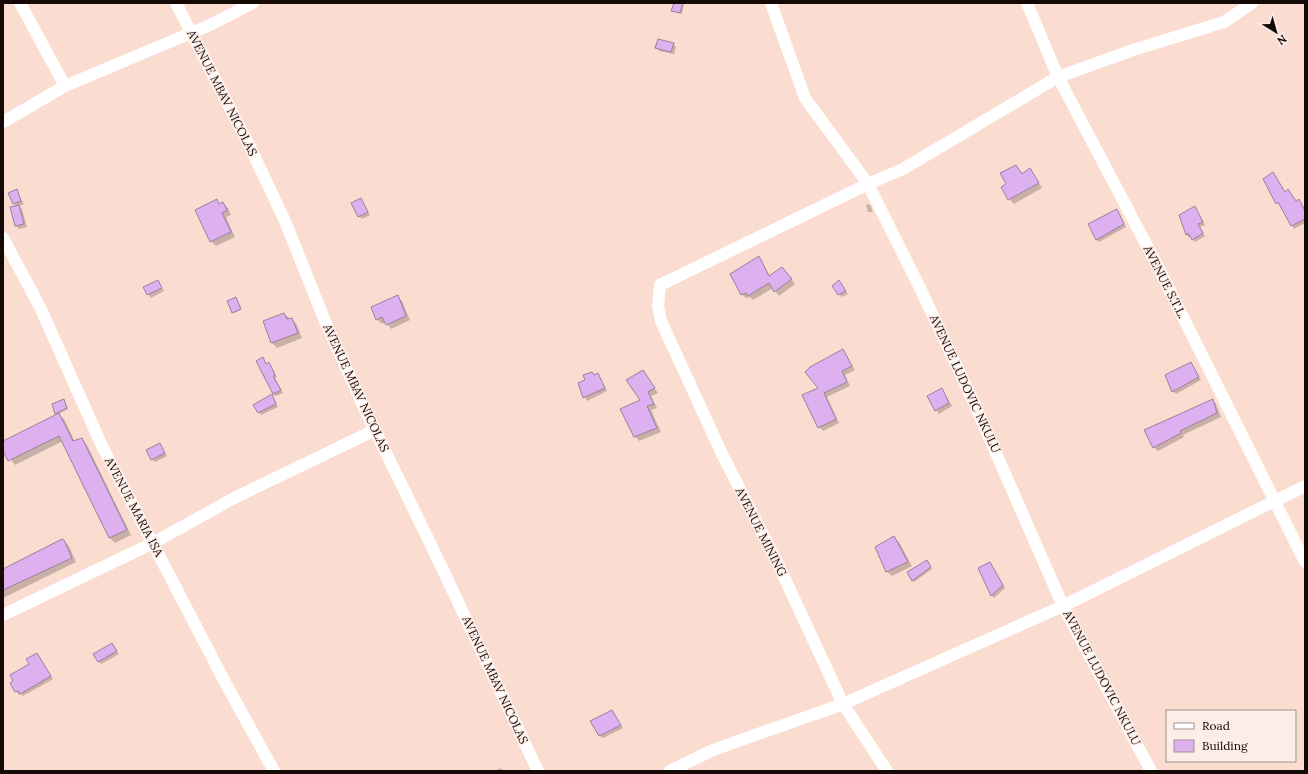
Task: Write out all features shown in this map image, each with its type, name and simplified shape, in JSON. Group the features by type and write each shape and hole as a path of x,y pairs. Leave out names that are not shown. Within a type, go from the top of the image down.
{"street":[{"path":"20,3 65,86"},
{"name":"AVENUE MBAV NICOLAS","path":"176,3 192,31 285,221 325,320 375,430 538,771"},
{"path":"3,122 65,86 210,24 252,3"},
{"name":"AVENUE LUDOVIC NKULU","path":"771,3 805,98 868,184 921,290 974,403 1063,606 1151,771"},
{"name":"AVENUE S.T.L.","path":"1027,3 1058,77 1154,259 1305,562"},
{"path":"868,184 903,169 1058,77 1133,50 1224,22 1252,3"},
{"name":"AVENUE MINING","path":"868,184 660,285 658,306 661,321 672,342 722,454 778,564 843,704 887,771"},
{"name":"AVENUE MARIA ISA","path":"3,238 40,307 102,446 227,686 274,771"},
{"path":"3,615 153,543 236,497 375,430"},
{"path":"670,771 714,750 843,704 1063,606 1305,486"}],"building":[{"path":"674,3 683,3 680,13 671,11"},
{"path":"658,39 674,43 671,52 655,48"},
{"path":"1016,165 1022,174 1030,168 1039,183 1008,200 1001,187 1006,184 1000,173"},
{"path":"1273,172 1285,192 1288,189 1296,201 1299,199 1305,211 1305,219 1291,226 1278,202 1276,204 1263,179"},
{"path":"17,189 21,201 13,204 8,193"},
{"path":"361,198 368,212 358,217 351,203"},
{"path":"217,199 219,204 223,202 227,210 222,213 231,232 210,242 195,210"},
{"path":"19,205 24,224 15,226 10,207"},
{"path":"1195,206 1203,222 1198,224 1203,233 1192,240 1188,233 1186,235 1179,215"},
{"path":"1117,209 1124,224 1096,240 1088,224"},
{"path":"759,256 769,276 782,267 792,279 774,292 769,283 748,296 746,293 741,295 730,274"},
{"path":"158,280 162,288 147,295 143,287"},
{"path":"839,280 846,291 838,295 832,286"},
{"path":"398,295 406,316 386,325 382,317 376,320 371,307"},
{"path":"236,297 241,309 232,313 227,301"},
{"path":"284,313 287,319 292,318 298,333 271,343 263,321"},
{"path":"843,349 852,366 842,371 847,382 824,393 836,419 818,428 802,395 818,388 805,372 810,367"},
{"path":"263,357 266,364 269,362 275,375 273,376 281,390 273,394 256,361"},
{"path":"1191,362 1199,377 1172,392 1165,375"},
{"path":"643,370 655,388 648,392 654,404 647,406 657,428 634,437 620,409 640,400 626,380"},
{"path":"592,372 594,375 598,373 605,388 583,398 578,383 585,380 583,375"},
{"path":"942,388 949,403 935,411 927,396"},
{"path":"272,394 276,404 258,413 253,405"},
{"path":"64,399 67,408 55,414 52,404"},
{"path":"1213,399 1217,413 1180,431 1181,433 1153,448 1144,430"},
{"path":"59,413 73,441 82,438 127,530 109,538 59,436 8,461 3,451 3,441"},
{"path":"160,443 165,453 151,460 146,450"},
{"path":"894,536 908,562 886,572 875,547"},
{"path":"62,539 64,540 72,558 3,590 3,569"},
{"path":"927,560 931,567 912,581 907,572"},
{"path":"990,562 1003,585 991,596 978,568"},
{"path":"112,643 117,651 98,662 93,654"},
{"path":"37,653 51,676 20,694 18,691 15,692 10,683 13,681 10,675 29,664 26,659"},
{"path":"612,710 621,725 599,736 590,721"}]}
